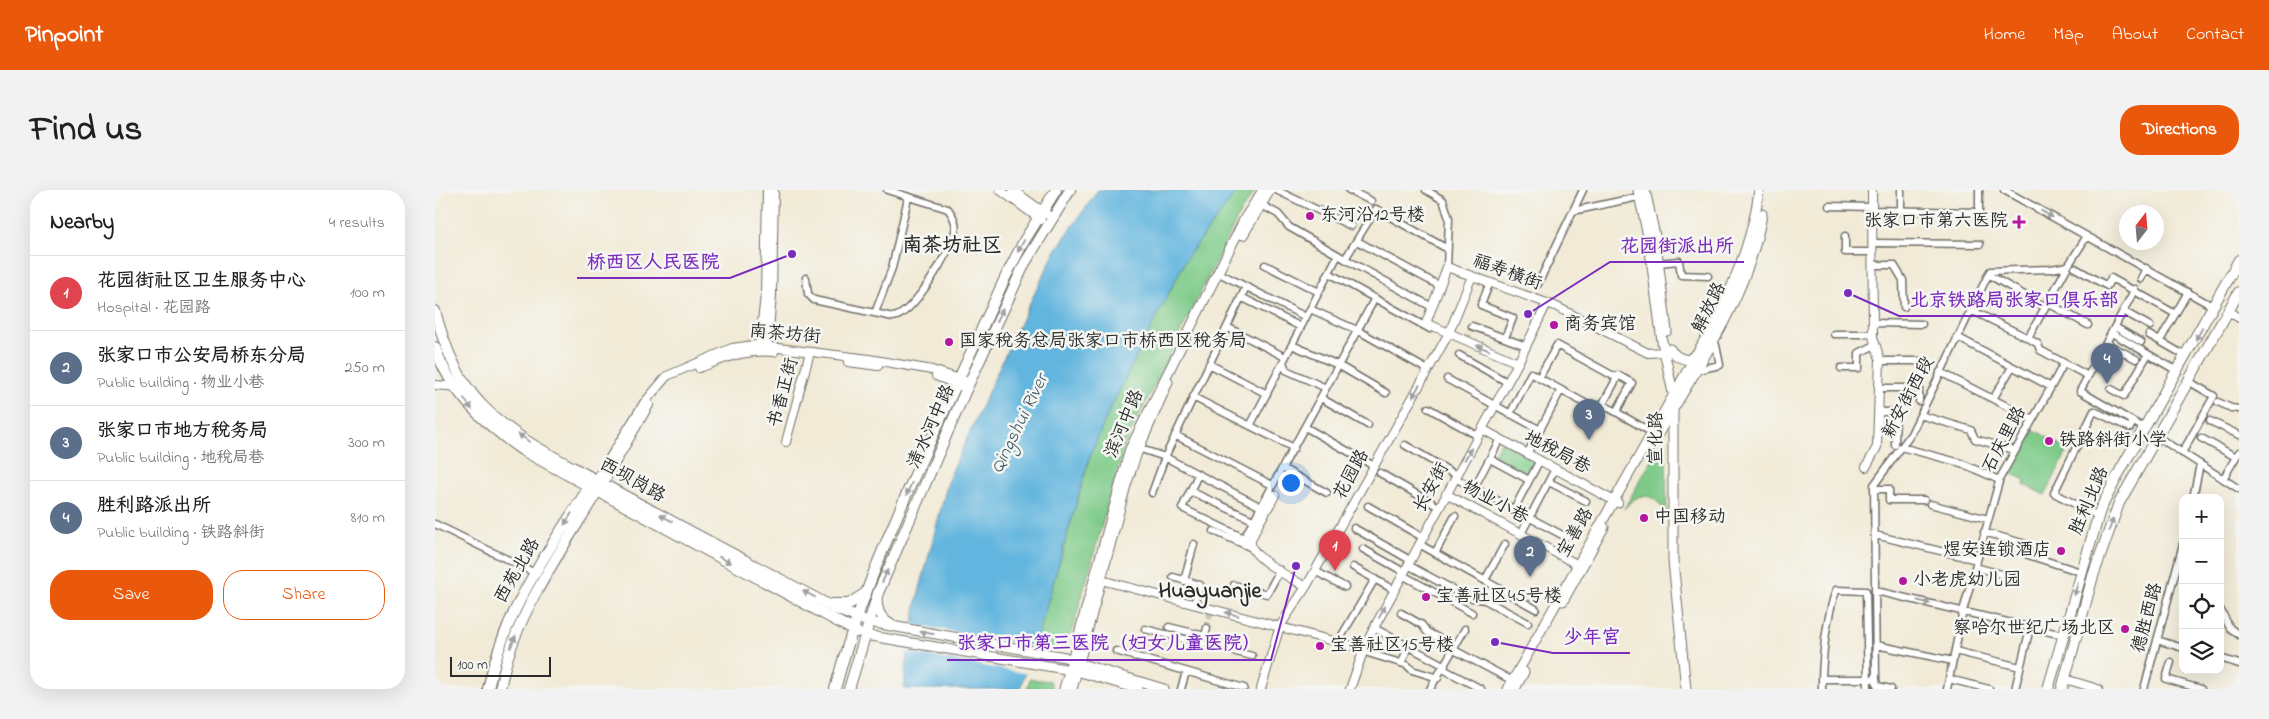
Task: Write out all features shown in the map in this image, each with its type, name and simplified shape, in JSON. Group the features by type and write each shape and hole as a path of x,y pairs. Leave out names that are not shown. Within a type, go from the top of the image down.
{"main road":[{"name":"清水河中路","path":"849,689 859,651 860,626 865,593 1005,278 1056,190"},
{"name":"清水河中路","path":"835,689 846,647 877,596 968,386 1025,263 1071,190"},
{"name":"滨河中路","path":"1064,689 1073,666 1096,579 1126,485 1135,448 1263,190"},
{"name":"滨河中路","path":"1257,203 1270,190"},
{"name":"解放路","path":"1700,355 1722,310 1746,251 1755,221 1759,190"},
{"name":"解放路","path":"1676,395 1700,355 1728,315 1754,248 1765,190"},
{"name":"宣化路","path":"1642,193 1653,252 1667,351 1676,395 1678,560 1685,647 1692,689"},
{"name":"宣化路","path":"1653,252 1658,263 1667,351"},
{"name":"胜利北路","path":"2048,689 2098,516 2111,486 2239,260"},
{"name":"胜利北路","path":"2064,684 2102,547 2119,504 2239,292"},
{"name":"西坝岗路","path":"435,311 440,332 460,385"},
{"name":"西坝岗路","path":"435,347 438,357 460,385 504,424 530,443 596,485 834,619 860,626"},
{"path":"1667,351 1688,360 1700,355"},
{"name":"宣化路","path":"1676,395 1673,560 1686,689"},
{"name":"宝善路","path":"1513,686 1579,565 1676,395"},
{"path":"1654,434 1668,432 1674,442"},
{"name":"西坝岗路","path":"596,485 826,603 860,626"},
{"name":"西苑北路","path":"488,689 499,644 510,617 535,572 596,485"},
{"name":"西苑北路","path":"500,689 509,651 533,600 596,485"},
{"path":"826,603 849,604 865,593"},
{"path":"877,596 882,618 901,628"},
{"path":"834,619 846,635 846,647"},
{"path":"860,626 901,628 1043,653 1073,666 1138,689"},
{"path":"860,626 880,638 1041,666 1073,666 1164,689"},
{"path":"859,651 868,642 880,638"},
{"name":"滨河中路","path":"1072,689 1073,666"}],"street":[{"path":"763,349 767,190"},
{"path":"763,349 772,296 774,190"},
{"path":"807,278 808,294 814,300 893,317 901,315 917,299 930,280 955,234 955,225 948,209 887,190"},
{"path":"1000,190 1050,222"},
{"path":"1013,190 1040,215"},
{"path":"1276,190 1351,226"},
{"path":"1349,190 1371,201"},
{"path":"1426,190 1443,200 1449,218 1447,267"},
{"path":"1538,284 1583,190"},
{"path":"1866,467 1877,447 1880,361 1879,351 1875,345 1873,334 1872,190"},
{"path":"1901,190 1901,210"},
{"path":"1829,206 1979,212 1979,190"},
{"path":"2004,190 2214,307"},
{"path":"1573,211 1642,193"},
{"path":"875,313 892,268 908,198"},
{"path":"1257,203 1278,214 1289,227 1432,307"},
{"path":"1345,259 1376,209 1444,247"},
{"path":"1845,236 1845,252 1873,252"},
{"path":"2028,338 2045,304 2072,267 2087,236"},
{"path":"1357,241 1440,286"},
{"path":"1872,243 1980,244"},
{"path":"1250,426 1338,255"},
{"path":"1658,263 1679,261 1681,275 1708,276"},
{"path":"1265,265 1319,292"},
{"path":"1873,265 1894,265 1903,280 1903,307"},
{"name":"福寿横街","path":"1428,326 1432,307 1447,267 1547,303 1648,353 1667,351"},
{"path":"2089,325 1989,274 1991,271 2072,267 2107,286 2111,278 2172,312"},
{"path":"2141,279 2146,268"},
{"path":"1329,273 1428,326 1467,340 1518,363"},
{"path":"1220,274 1306,317"},
{"name":"新安街西段","path":"1874,489 1874,485 1898,446 1911,434 1989,274"},
{"name":"花园路","path":"1261,689 1280,626 1306,587 1377,469 1428,370 1449,334 1472,276"},
{"path":"1491,282 1481,305 1513,318 1505,338"},
{"path":"1152,493 1175,435 1246,287"},
{"path":"2134,290 2080,391 2144,428"},
{"path":"2160,341 2188,292"},
{"path":"1241,297 1301,327"},
{"path":"1249,543 1253,520 1375,298"},
{"name":"长安街","path":"1350,689 1374,628 1518,363 1547,303"},
{"path":"1310,309 1357,330 1428,370"},
{"path":"1971,310 1995,324 2001,323 2028,338 2038,344 2040,350 2088,376"},
{"path":"2123,311 2150,326"},
{"path":"2228,311 2239,318"},
{"path":"1873,323 1922,324"},
{"path":"1472,326 1526,346"},
{"path":"1227,327 1285,357"},
{"path":"2113,330 2141,342"},
{"path":"2113,330 2177,371"},
{"path":"1834,334 1873,334"},
{"path":"2149,335 2186,356"},
{"path":"1957,337 2051,387"},
{"path":"2106,343 2136,360"},
{"path":"1292,345 1338,366 1386,393"},
{"path":"1539,378 1557,345 1617,378"},
{"path":"1716,345 1720,365"},
{"path":"1841,368 1859,368 1859,353 1875,345"},
{"name":"南茶坊街","path":"596,485 659,390 669,381 695,369 742,352 763,349 869,359 931,370 968,386"},
{"name":"书香正街","path":"786,442 810,354"},
{"path":"2111,389 2124,396 2148,354"},
{"path":"1459,355 1507,382"},
{"path":"1700,355 1720,365"},
{"path":"1880,361 1925,361"},
{"name":"石庆里路","path":"1947,689 1963,611 1999,480 2064,363"},
{"path":"1209,364 1267,394"},
{"path":"1283,365 1285,370 1326,388"},
{"path":"1701,369 1720,365"},
{"path":"1993,399 2012,367"},
{"path":"1941,372 2032,419"},
{"path":"1510,414 1531,373 1599,411 1618,375 1632,383 1616,412"},
{"path":"1447,379 1540,430"},
{"path":"2182,453 2214,396 2188,381"},
{"path":"435,385 460,385"},
{"path":"1879,388 1919,388 1919,401"},
{"path":"1527,454 1561,390"},
{"path":"1193,397 1294,448"},
{"path":"1321,398 1368,425"},
{"path":"2217,402 2239,409"},
{"path":"1603,404 1654,434"},
{"path":"1428,408 1480,433"},
{"path":"2098,516 2054,493 2094,411 2130,428 2133,422"},
{"path":"1878,412 1896,412 1898,446 1961,463 1999,480"},
{"path":"1920,415 1971,430 1975,439 2014,450"},
{"path":"2210,421 2239,435"},
{"path":"1305,427 1439,507"},
{"name":"地税局巷","path":"1480,433 1501,439 1615,501"},
{"path":"1175,435 1272,485"},
{"path":"2157,436 2239,489"},
{"path":"2201,438 2237,458 2223,479"},
{"path":"1473,488 1501,439"},
{"path":"1405,445 1473,488 1566,537"},
{"path":"1135,448 1165,457 1261,507"},
{"path":"1490,459 1529,480"},
{"path":"1514,509 1540,460"},
{"path":"2194,494 2200,464"},
{"path":"1282,468 1327,493"},
{"path":"1521,534 1555,469"},
{"path":"1199,474 1182,508 1249,543 1257,556 1306,587"},
{"path":"1549,482 1586,502"},
{"path":"1876,683 1874,489 1889,489 1889,500 1924,500"},
{"path":"1190,491 1253,520"},
{"name":"物业小巷","path":"1446,494 1579,565"},
{"path":"1249,543 1275,495"},
{"path":"1930,504 1988,519"},
{"path":"1368,506 1421,541 1435,553 1536,609"},
{"path":"1435,553 1455,516"},
{"path":"435,524 546,578"},
{"path":"1354,528 1407,568 1435,593 1472,613"},
{"path":"1214,531 1249,543"},
{"path":"1984,532 2029,546 2028,554 2081,572"},
{"path":"1875,534 1976,564 2005,575"},
{"path":"1185,580 1194,544"},
{"path":"1485,580 1505,544"},
{"path":"1363,550 1467,596 1485,600 1528,623"},
{"name":"德胜西路","path":"2144,689 2179,566"},
{"path":"1353,567 1394,590"},
{"path":"1234,585 1267,594 1279,570"},
{"path":"1315,570 1345,587"},
{"path":"1173,577 1200,585 1194,604"},
{"path":"1096,579 1194,604 1211,611 1280,626 1338,642 1402,663 1412,670 1437,678"},
{"path":"1338,642 1375,579"},
{"path":"1435,593 1441,583"},
{"path":"1822,689 1824,637 1828,614 1836,590 1867,591 1868,689"},
{"path":"1876,591 2063,635"},
{"path":"1401,613 1421,624 1427,632 1513,686"},
{"path":"2224,617 2230,628 2239,635"},
{"path":"1169,627 1205,636"},
{"path":"1203,644 1207,628"},
{"path":"1374,628 1481,689"},
{"path":"2015,689 2030,628"},
{"path":"1145,629 1252,656"},
{"path":"1430,689 1465,629"},
{"path":"2157,640 2179,647"},
{"path":"1876,645 1953,661"},
{"path":"1402,663 1408,646"},
{"path":"1955,651 2020,667"},
{"path":"1116,652 1244,688"},
{"path":"2224,659 2239,664"},
{"path":"2171,662 2166,679 2201,689"},
{"path":"1181,689 1186,672"},
{"path":"1822,679 1868,679 1891,689"},
{"path":"1949,679 1989,689"},
{"path":"2064,684 2098,689"}],"green space":[{"path":"1238,190 1256,190 1240,213 1125,444 1072,631 1065,642 1057,647 1035,646 1090,456 1109,411 1186,259"},
{"path":"2033,429 2068,450 2045,495 2024,485 2025,480 2008,472"},
{"path":"1663,440 1666,444 1667,518 1659,504 1649,497 1637,498 1624,509"},
{"path":"1501,442 1537,461 1528,477 1492,458"},
{"path":"1030,679 1050,681 1053,689 1027,689"}],"water":[{"name":"Qingshui River","path":"1098,190 1238,190 1186,259 1109,411 1090,456 1039,632 1020,689 904,689 907,656 917,600 949,478 1015,333 1056,250"}],"pier":[{"path":"910,624 1037,646 1028,674 905,652"}],"tunnel":[{"path":"1467,340 1472,326"},
{"path":"1207,628 1210,613"}],"place":[{"name":"东河沿12号楼","path":"1310,216"},
{"name":"张家口市第六医院","path":"2019,222"},
{"name":"桥西区人民医院","path":"792,254"},
{"name":"北京铁路局张家口俱乐部","path":"1848,293"},
{"name":"花园街派出所","path":"1528,314"},
{"name":"商务宾馆","path":"1554,325"},
{"name":"国家税务总局张家口市桥西区税务局","path":"949,342"},
{"name":"胜利路派出所","path":"2107,384"},
{"name":"张家口市地方税务局","path":"1589,440"},
{"name":"铁路斜街小学","path":"2049,441"},
{"name":"中国移动","path":"1644,518"},
{"name":"煜安连锁酒店","path":"2061,551"},
{"name":"张家口市第三医院（妇女儿童医院）","path":"1296,566"},
{"name":"花园街社区卫生服务中心","path":"1335,571"},
{"name":"张家口市公安局桥东分局","path":"1530,577"},
{"name":"小老虎幼儿园","path":"1903,581"},
{"name":"宝善社区45号楼","path":"1426,597"},
{"name":"察哈尔世纪广场北区","path":"2125,629"},
{"name":"少年宫","path":"1495,642"},
{"name":"宝善社区15号楼","path":"1320,646"}],"district":[{"name":"南茶坊社区","path":"952,246"},
{"name":"Huayuanjie","path":"1210,592"}]}
